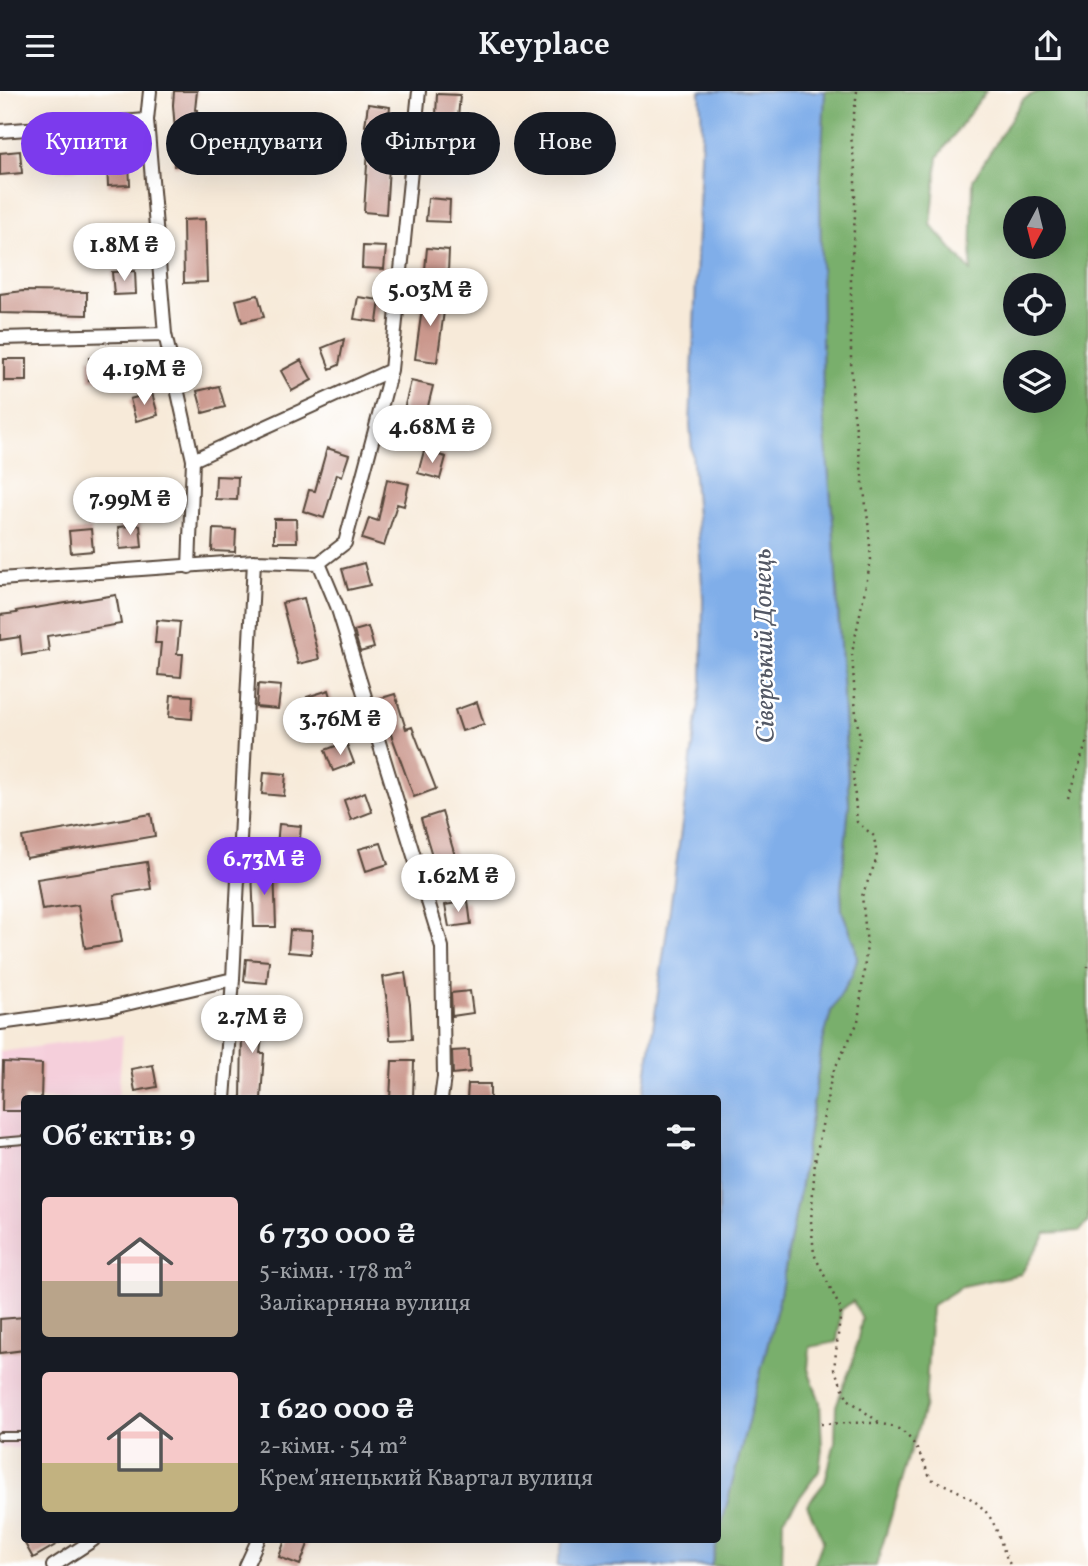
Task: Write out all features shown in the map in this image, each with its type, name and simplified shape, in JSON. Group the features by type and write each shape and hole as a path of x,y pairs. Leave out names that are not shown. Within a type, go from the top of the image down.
{"street":[{"path":"148,112 150,91"},
{"path":"0,579 254,561 318,563 345,543 391,370 419,91"},
{"path":"0,131 21,129"},
{"path":"152,175 165,334 193,460 189,567"},
{"path":"0,338 165,334"},
{"path":"193,460 391,370"},
{"path":"224,1095 233,979 254,561"},
{"path":"318,563 337,606 442,947 444,1077 442,1095"},
{"path":"0,1023 109,1008 233,979"},
{"path":"53,1566 88,1543"},
{"path":"247,1566 257,1543"}],"lane":[{"path":"0,1142 21,1140"},
{"path":"0,1436 21,1436"}],"path":[{"path":"857,91 851,136 855,171 855,215 850,360 871,559 852,653 860,737 853,772 857,821 874,836 877,858 862,896 867,945 858,1022 832,1074 815,1162 811,1220 814,1254 841,1310 834,1370 848,1399 881,1424"},
{"path":"1068,798 1088,738"},
{"path":"821,1424 889,1424 904,1432 931,1479 963,1492 991,1519 1004,1555 1011,1566"}],"shaded area":[{"path":"123,1035 118,1095 21,1095 21,1448 0,1448 0,1052"}],"green space":[{"path":"825,91 986,91 938,157 931,225 971,271 973,180 1023,99 1039,91 1088,91 1088,1222 1080,1231 1046,1233 1021,1274 963,1286 931,1306 925,1405 876,1566 814,1566 823,1540 807,1505 825,1482 835,1442 836,1406 853,1361 862,1319 853,1301 841,1310 837,1342 810,1347 808,1369 820,1402 822,1449 819,1471 783,1520 782,1566 711,1566 717,1543 721,1543 721,1527 779,1300 800,1190 822,1045 831,1011 852,975 855,944 842,911 841,889 849,804 833,522 823,412 820,191"}],"water":[{"name":"Сіверський Донець","path":"700,91 825,91 820,191 823,412 833,522 849,804 841,889 842,911 855,944 857,959 852,975 831,1011 822,1045 800,1190 779,1300 721,1527 721,1095 644,1095 702,682 703,598 690,425 702,132"},
{"path":"562,1543 717,1543 711,1566 557,1566"}],"building":[{"path":"174,91 197,91 197,112 174,112"},
{"path":"437,94 460,95 459,112 436,112"},
{"path":"368,104 390,107 389,112 367,112"},
{"path":"20,151 21,173 0,175 0,153"},
{"path":"108,175 130,175 130,185 108,186"},
{"path":"366,175 388,175 386,214 364,212"},
{"path":"428,198 450,200 449,222 426,221"},
{"path":"205,219 207,282 184,283 183,220"},
{"path":"363,246 386,247 384,269 362,268"},
{"path":"427,248 449,250 448,272 425,270"},
{"path":"135,271 136,294 114,295 112,272"},
{"path":"23,291 87,292 87,315 0,313 0,294"},
{"path":"424,294 446,297 437,362 415,359"},
{"path":"258,295 264,317 242,322 236,300"},
{"path":"358,297 380,300 377,322 354,319"},
{"path":"344,339 339,365 330,369 322,348"},
{"path":"89,358 112,358 112,380 89,380"},
{"path":"4,359 27,359 27,381 4,381"},
{"path":"301,360 312,380 292,391 281,371"},
{"path":"411,381 433,386 420,438 398,433"},
{"path":"219,386 225,407 203,413 197,391"},
{"path":"152,393 158,415 136,421 130,399"},
{"path":"327,448 349,455 342,476 337,474 324,518 303,511 309,490 315,491"},
{"path":"424,451 446,457 440,479 418,473"},
{"path":"216,476 238,477 237,500 215,499"},
{"path":"387,479 409,484 404,506 397,504 384,546 362,539 369,518 378,521"},
{"path":"274,519 296,519 297,542 274,542"},
{"path":"140,525 142,547 120,549 118,527"},
{"path":"91,529 93,551 71,553 69,531"},
{"path":"213,529 236,530 235,552 212,551"},
{"path":"364,563 370,585 348,590 342,569"},
{"path":"116,595 121,624 47,636 49,651 22,655 20,637 0,640 0,615"},
{"path":"304,598 319,659 298,664 282,603"},
{"path":"157,620 180,622 177,654 183,654 181,677 158,675 161,643 155,643"},
{"path":"368,627 374,648 360,652 354,631"},
{"path":"258,684 281,686 278,709 256,707"},
{"path":"329,690 335,711 314,718 307,697"},
{"path":"395,694 406,729 412,727 436,789 414,797 386,721 382,722 375,700"},
{"path":"171,695 193,696 192,719 169,717"},
{"path":"477,702 484,724 462,731 455,710"},
{"path":"346,742 354,763 333,771 325,750"},
{"path":"264,772 286,774 284,796 262,794"},
{"path":"365,792 372,812 351,820 344,800"},
{"path":"442,812 461,876 440,882 421,819"},
{"path":"151,814 155,836 26,858 22,837"},
{"path":"279,824 301,826 299,849 277,846"},
{"path":"381,843 388,864 366,871 359,849"},
{"path":"147,862 151,889 114,895 122,942 85,948 78,905 42,910 37,879"},
{"path":"274,867 276,927 254,927 252,868"},
{"path":"468,901 471,924 449,927 445,905"},
{"path":"290,930 312,931 311,954 288,952"},
{"path":"246,959 269,961 267,983 244,981"},
{"path":"405,973 412,1039 390,1040 383,977"},
{"path":"470,991 473,1013 452,1016 451,993"},
{"path":"243,1011 265,1013 260,1053 264,1053 261,1095 241,1095 240,1033"},
{"path":"469,1050 470,1072 453,1074 452,1051"},
{"path":"392,1061 414,1061 413,1095 390,1095"},
{"path":"3,1062 42,1064 41,1095 21,1095 21,1111 2,1111"},
{"path":"153,1065 157,1087 135,1091 131,1069"},
{"path":"468,1084 490,1084 490,1095 467,1095"},
{"path":"21,1317 21,1350 0,1353 0,1319"},
{"path":"25,1543 59,1543 33,1558"},
{"path":"284,1543 308,1544 300,1565 279,1557"}]}
